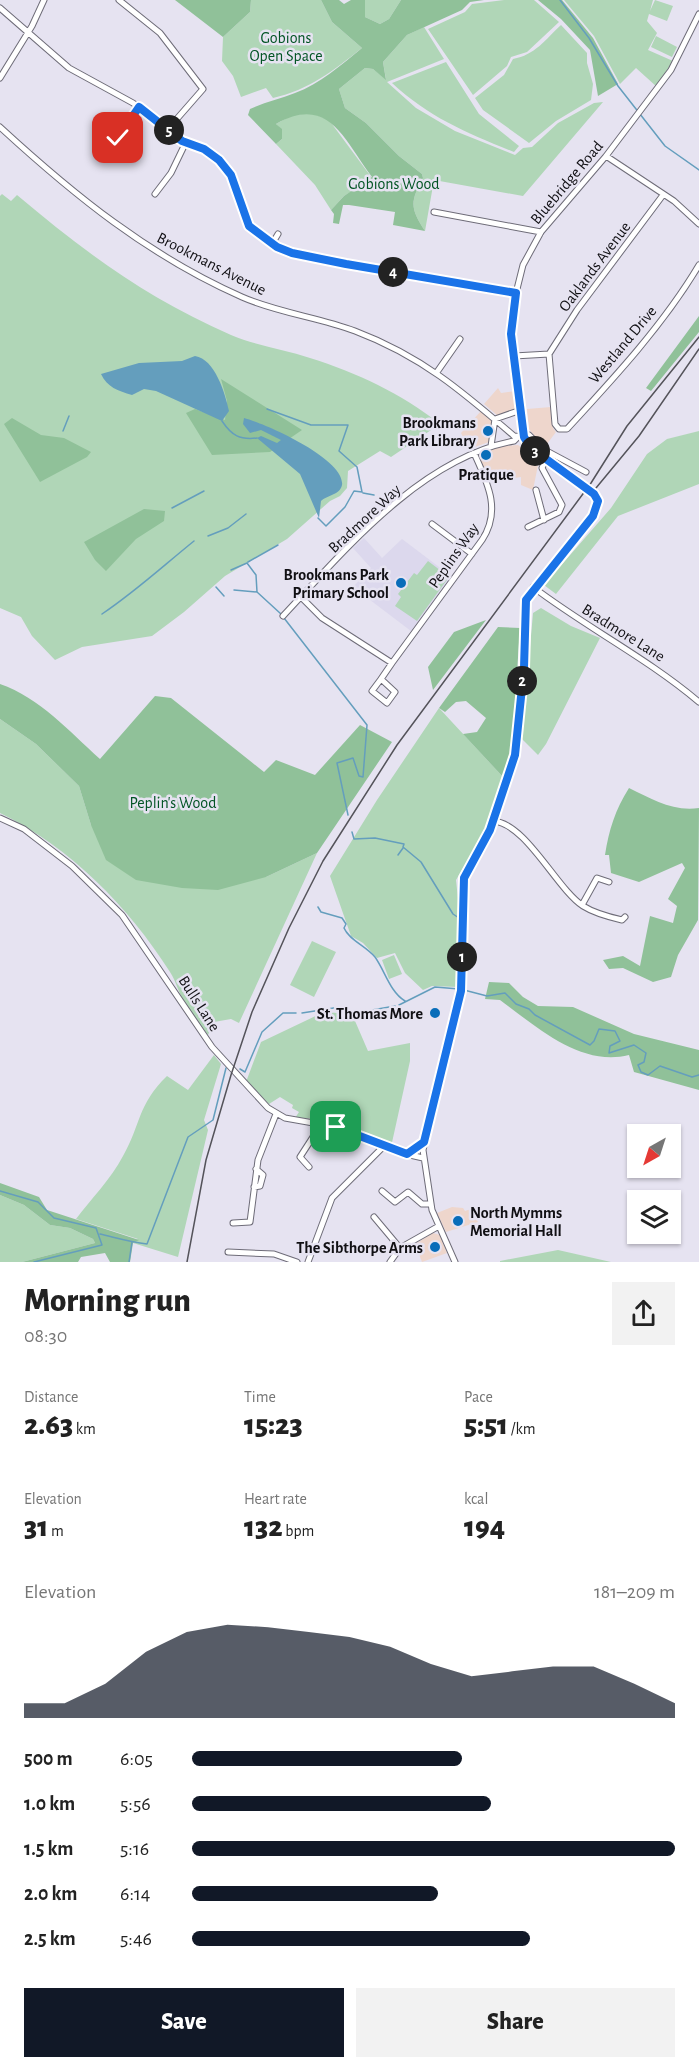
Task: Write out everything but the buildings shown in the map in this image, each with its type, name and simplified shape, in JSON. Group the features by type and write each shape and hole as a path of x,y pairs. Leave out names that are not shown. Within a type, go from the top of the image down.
{"street":[{"path":"0,78 44,0"},
{"path":"119,0 160,33 203,90 168,129"},
{"path":"0,8 69,68 139,107 186,142 207,150 226,167 246,222 272,244 292,253 516,293"},
{"name":"Bluebridge Road","path":"521,436 520,387 514,356 512,323 523,265 541,232 606,156 671,70 699,14"},
{"path":"110,154 139,107"},
{"name":"Brookmans Avenue","path":"0,127 108,220 175,262 252,301 328,322 374,339 437,372 495,419 521,436 529,435 541,451"},
{"path":"155,194 174,168 186,142"},
{"path":"606,156 674,201 699,224"},
{"name":"Oaklands Avenue","path":"549,354 577,310 663,195"},
{"path":"434,212 541,232"},
{"path":"272,244 278,234"},
{"name":"Westland Drive","path":"549,354 555,424 559,429 567,429 680,295 699,265"},
{"path":"437,372 460,339"},
{"path":"514,356 549,354"},
{"path":"491,446 495,419 521,410"},
{"name":"Bradmore Way","path":"283,616 400,501 444,467 491,446 514,441 521,436"},
{"path":"455,1262 430,1204 423,1158 424,1142 461,989 464,878 493,820 515,755 524,668 524,605 533,587 593,516 598,505 597,498 546,459 541,451"},
{"path":"541,451 586,472"},
{"name":"Peplins Way","path":"381,679 489,530 493,508 491,493 474,453"},
{"path":"528,527 559,512 562,505 542,468 546,459"},
{"path":"536,490 544,520"},
{"path":"432,524 472,554"},
{"name":"Bradmore Lane","path":"533,587 574,617 656,668 699,702"},
{"path":"301,597 322,618 392,663"},
{"path":"381,679 395,692 387,703 372,691 381,679"},
{"name":"Bulls Lane","path":"0,818 24,829 82,873 109,900 146,946 224,1062 255,1097 276,1114 292,1120 322,1123 423,1158"},
{"path":"493,820 500,821 513,830 582,905 598,914 622,920 625,917"},
{"path":"582,905 597,878 609,882"},
{"path":"233,1223 250,1222 256,1169 261,1149 276,1114"},
{"path":"309,1167 302,1162 300,1157 322,1123"},
{"path":"407,1154 424,1142"},
{"path":"308,1262 332,1198 384,1146"},
{"path":"382,1191 395,1202 408,1192 422,1204 430,1204"},
{"path":"374,1217 400,1248"},
{"path":"390,1262 400,1248 439,1226"},
{"path":"228,1252 274,1254 297,1262"}],"shaded area":[{"path":"498,388 501,393 516,391 517,409 498,416 484,404"},
{"path":"551,407 553,428 556,432 544,448 529,429 527,409"},
{"path":"481,411 492,420 489,442 469,449 461,433"},
{"path":"518,445 539,460 533,490 521,485 521,477 508,479 506,473 488,476 477,454 503,446"},
{"name":"Brookmans Park Primary School","path":"364,538 382,558 402,539 451,576 411,631 353,587 371,568 353,548"},
{"path":"452,1207 463,1208 465,1211 471,1209 478,1222 446,1232 437,1213"},
{"path":"433,1233 440,1235 447,1253 422,1262 415,1244"}],"green space":[{"path":"175,0 251,0 250,12 223,37"},
{"name":"Gobions Open Space","path":"251,0 321,0 332,22 362,48 331,71 298,90 273,98 266,88 241,97 233,76 222,61 223,37 250,12"},
{"name":"Gobions Wood","path":"321,0 339,0 344,4 351,0 365,0 365,17 380,24 389,19 401,0 484,0 470,2 462,10 407,35 383,62 386,80 373,69 365,68 339,89 345,108 366,123 399,156 422,174 423,178 414,199 414,210 425,231 393,225 395,212 349,205 343,205 339,224 333,223 334,214 331,210 344,196 372,177 343,136 333,125 309,114 294,116 276,124 282,129 282,139 276,144 248,115 250,109 313,85 362,48 332,22"},
{"path":"365,0 401,0 389,19 380,24 365,17"},
{"path":"504,0 534,0 559,22 527,52 511,57 507,66 473,95 428,29 465,12 472,4"},
{"path":"538,0 562,0 593,38 618,84 598,96 590,50 561,19"},
{"path":"564,0 653,0 650,11 655,0 673,6 667,21 649,14 647,21 657,33 648,50 673,61 657,87 636,68 620,84 594,36"},
{"path":"561,25 587,53 587,63 593,84 591,100 556,121 529,143 483,110 475,98 504,75 513,59 534,50"},
{"path":"424,27 444,59 387,82 416,108 455,131 515,155 523,148 532,147 558,123 594,103 603,102 523,196 434,180 425,231 413,205 423,178 422,174 399,156 366,123 345,108 339,89 365,68 373,69 386,79 383,62 407,35"},
{"path":"656,36 677,47 672,57 651,47"},
{"path":"446,62 479,114 519,146 514,152 435,115 392,83"},
{"path":"312,113 329,120 372,178 344,196 331,210 315,185 276,144 282,139 282,130 276,124 292,115"},
{"path":"2,194 11,201 17,195 93,255 172,306 241,339 310,358 362,377 394,393 440,424 391,457 380,451 348,471 347,488 340,496 330,501 287,539 225,576 152,636 82,647 55,660 32,636 21,617 0,608 0,196"},
{"path":"699,316 699,332 651,391 646,388"},
{"path":"221,379 302,430 270,452 212,455 186,413 195,409 225,420 227,401"},
{"path":"12,418 41,435 64,438 91,452 87,457 40,482 4,424"},
{"path":"699,431 699,484 618,516 556,594 544,585 611,508 647,454 667,439"},
{"path":"144,509 165,511 164,521 136,539 106,571 95,560 84,542"},
{"path":"428,561 449,577 417,621 395,606 401,597 398,594 414,573 417,575"},
{"path":"541,608 571,626 600,638 546,744 538,755 522,739 533,613"},
{"path":"486,620 433,690 428,667 454,632"},
{"path":"498,627 520,628 512,747 503,777 463,734 477,732 486,718 466,701 456,702 445,712 439,708"},
{"name":"Peplin's Wood","path":"0,684 15,690 41,706 100,759 155,696 171,698 264,772 276,760 315,775 360,725 392,742 317,853 266,877 218,890 182,888 136,880 106,860 91,825 79,786 36,744 0,719"},
{"path":"439,708 503,777 487,827 456,880 460,918 457,931 460,947 458,987 432,986 423,990 405,973 395,953 377,958 363,943 351,936 330,876 377,800"},
{"path":"0,719 36,744 79,786 91,825 266,877 317,853 239,1023 231,1019 214,1022 208,1035 180,994 172,975 154,948 116,902 74,861 51,843 0,813"},
{"path":"629,788 671,806 699,808 698,920 678,955 671,977 653,982 623,968 609,969 603,960 623,956 640,966 650,916 673,923 677,906 668,899 685,868 682,863 639,882 611,873 609,855 605,855 616,812"},
{"path":"312,941 336,952 314,997 290,985"},
{"path":"394,955 402,974 389,979 382,960"},
{"path":"489,982 509,983 523,997 538,1006 573,1007 634,1034 699,1050 699,1090 634,1072 629,1055 611,1057 593,1055 560,1042 500,1000 485,999"},
{"path":"324,1012 352,1014 368,1051 410,1043 410,1061 391,1147 323,1119 295,1118 299,1112 292,1108 293,1105 280,1097 269,1104 246,1082 261,1042"},
{"path":"214,1055 221,1064 204,1120 208,1130 178,1257 133,1243 138,1239 76,1219 118,1164 157,1086 167,1076 188,1090"},
{"path":"0,1183 39,1197 47,1210 139,1240 133,1243 130,1262 110,1262 105,1253 81,1257 78,1262 22,1262 95,1243 93,1239 70,1228 50,1225 24,1205 0,1195"},
{"path":"0,1195 24,1205 50,1225 70,1228 93,1239 95,1243 22,1262 0,1262"},
{"path":"558,1250 611,1262 500,1262 500,1261"}],"water":[{"path":"195,356 208,363 222,386 229,411 222,421 156,391 144,389 132,395 122,392 110,385 101,374 139,363 182,361"},
{"path":"244,418 302,444 331,464 340,475 341,488 321,501 319,518 300,474 257,438 261,436 277,443 281,440 261,430 250,433 243,424"}],"waterway":[{"path":"560,0 589,38 618,86 665,146 699,170"},
{"path":"267,409 311,425 348,425 339,451 357,467 362,492 354,491 345,507 326,526 318,518"},
{"path":"63,431 69,416"},
{"path":"222,421 237,436 257,438"},
{"path":"172,508 204,491"},
{"path":"363,493 374,495"},
{"path":"208,536 228,528 246,514"},
{"path":"102,614 194,541"},
{"path":"248,562 278,545"},
{"path":"231,570 247,563 256,575 257,592"},
{"path":"216,587 224,596"},
{"path":"234,590 257,592 281,614"},
{"path":"284,618 367,725 363,777 359,776 353,758 337,763 348,815"},
{"path":"352,832 354,839 375,838 404,844 403,847 421,862 453,914 459,918"},
{"path":"398,855 403,848"},
{"path":"318,907 321,912 342,918 346,924 344,928 346,932 375,957 392,987 405,1001"},
{"path":"399,1005 435,987 459,989"},
{"path":"464,990 487,996 505,993 516,1004 529,1009 535,1015 590,1045 599,1029 615,1031 620,1041 610,1046 609,1053 634,1045 646,1053 644,1062 638,1065 641,1072 648,1075 660,1066 692,1077 699,1075"},
{"path":"302,1013 340,1007 355,1013 395,1006"},
{"path":"240,1069 245,1072 262,1032 283,1013 296,1013"},
{"path":"100,1234 147,1244 188,1137 213,1120 226,1068"},
{"path":"0,1191 38,1202 54,1218 96,1228 102,1245 34,1262"},
{"path":"129,1262 132,1242"}],"railway":[{"path":"187,1262 206,1160 252,1012 289,928 323,861 397,745 591,483 627,426 699,337"},
{"path":"596,488 639,436 699,349"}],"place":[{"name":"Brookmans Park Library","path":"488,431"},
{"name":"Pratique","path":"486,455"},
{"name":"Brookmans Park Primary School","path":"401,583"},
{"name":"St. Thomas More","path":"435,1013"},
{"name":"North Mymms Memorial Hall","path":"458,1221"},
{"name":"The Sibthorpe Arms","path":"435,1247"}],"route":[{"path":"118,138 139,107 182,141 199,146 213,155 231,175 249,226 266,240 285,251 346,264 516,293 511,334 526,443 594,494 598,501 593,516 533,587 524,605 524,668 515,755 490,830 464,878 461,991 449,1045 440,1069 424,1142 407,1154 336,1127"}]}
